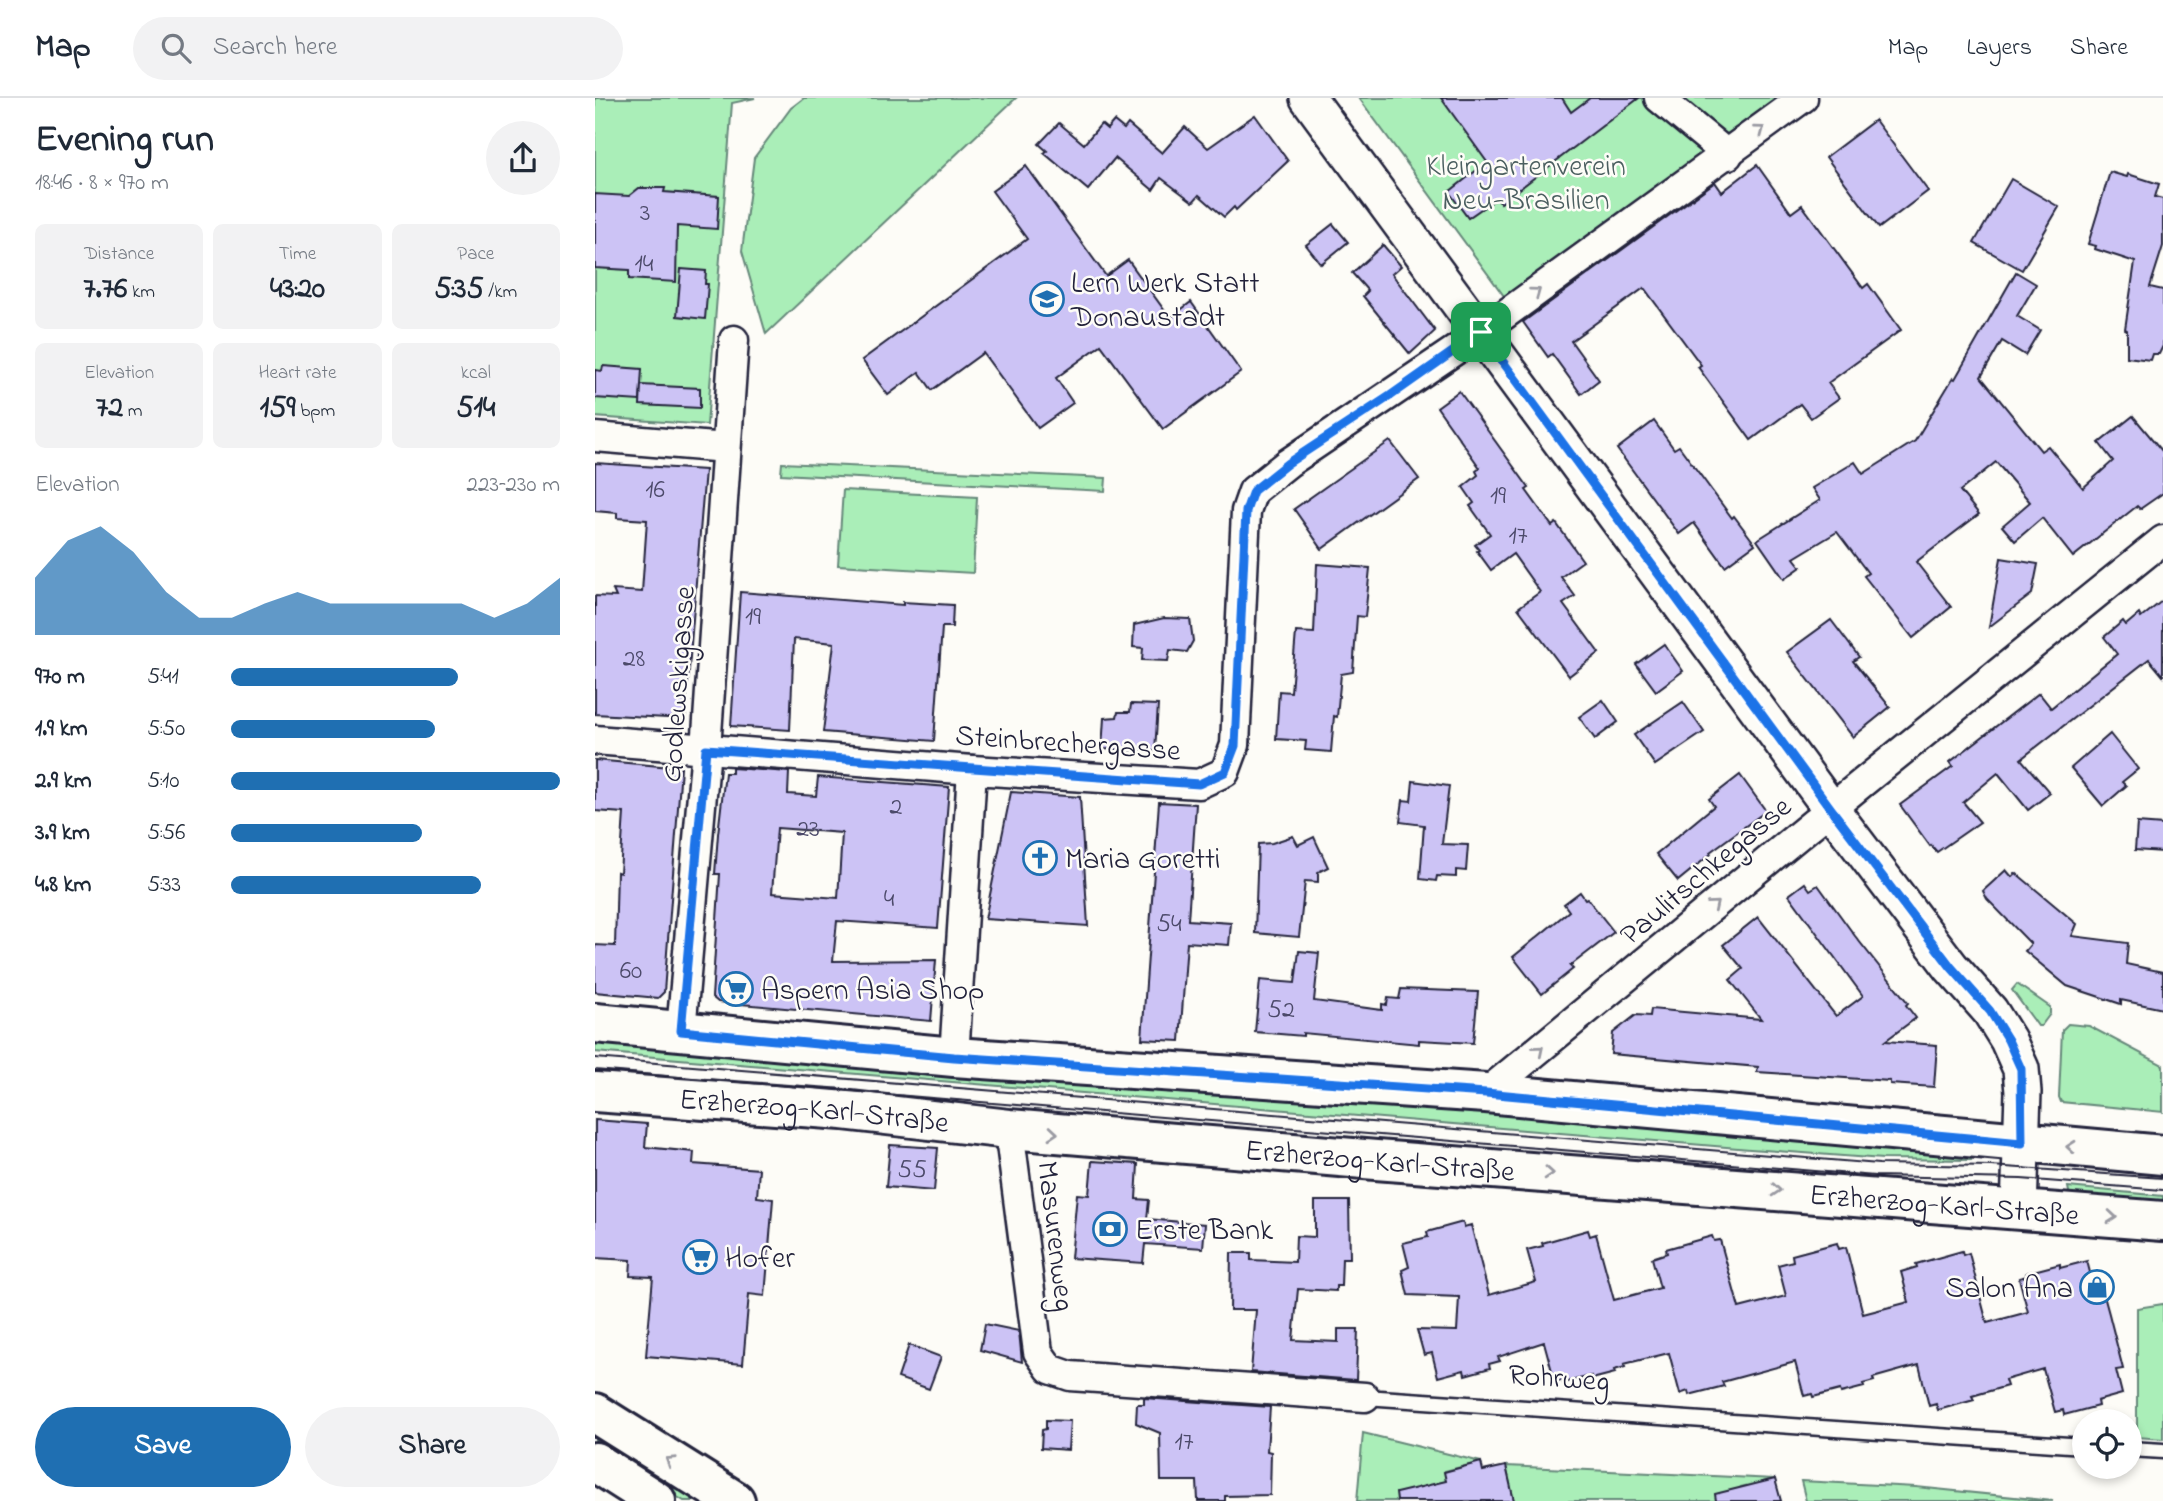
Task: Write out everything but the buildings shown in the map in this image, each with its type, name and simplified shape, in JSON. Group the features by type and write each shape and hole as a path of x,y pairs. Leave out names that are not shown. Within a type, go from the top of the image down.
{"main road":[{"path":"595,1023 954,1057 1486,1093 2163,1155"},
{"name":"Erzherzog-Karl-Straße","path":"595,1092 843,1110 1009,1129 2163,1221"},
{"path":"595,1413 735,1501"},
{"path":"595,1462 656,1501"}],"street":[{"path":"1308,98 1831,809 1951,967 1990,1011 2008,1040 2021,1069 2019,1210"},
{"path":"1660,98 1728,155"},
{"name":"Steinbrechergasse","path":"595,740 972,770 1199,784 1225,772 1235,746 1246,511 1253,491 1288,463 1481,332 1803,98"},
{"name":"Godlewskigasse","path":"681,1031 706,749 734,340"},
{"path":"595,437 726,448"},
{"name":"Paulitschkegasse","path":"1486,1093 2163,540"},
{"path":"954,1057 972,770"},
{"name":"Masurenweg","path":"1009,1129 1038,1352"},
{"name":"Rohrweg","path":"1038,1352 1050,1369 1070,1376 1365,1397"}],"lane":[{"name":"Rohrweg","path":"1365,1397 2072,1445"},
{"path":"2142,1450 2163,1451"}],"green space":[{"path":"595,98 755,98 732,103 707,425 595,417"},
{"path":"804,98 1016,98 766,334 742,251 754,158 791,108"},
{"name":"Kleingartenverein Neu-Brasilien","path":"1359,98 1782,98 1512,297 1504,296"},
{"path":"782,463 1106,478 1105,491 781,474"},
{"path":"843,490 977,497 973,573 838,565"},
{"path":"2017,984 2050,1007 2050,1014 2041,1026 2038,1026 2012,990"},
{"path":"2068,1024 2089,1026 2163,1065 2163,1112 2061,1102 2062,1030"},
{"path":"595,1039 1972,1153 1971,1160 1883,1159 1750,1149 595,1052"},
{"path":"2068,1187 2163,1196 2163,1207 2070,1197"},
{"path":"2163,1304 2163,1439 2142,1437 2142,1409 2137,1409 2137,1308"},
{"path":"595,1428 713,1501 684,1501 595,1446"},
{"path":"1363,1433 1481,1462 1445,1471 1446,1481 1427,1501 1357,1501"},
{"path":"1506,1466 1775,1479 1741,1487 1725,1501 1514,1501"},
{"path":"1801,1481 1916,1487 2053,1501 1806,1501"}],"tram line":[{"path":"595,1058 1879,1164 1991,1166 2163,1178"},
{"path":"595,1070 1875,1176 2021,1179 2163,1190"}],"place":[{"name":"Lern Werk Statt Donaustadt","path":"1047,299"},
{"name":"Maria Goretti","path":"1040,858"},
{"name":"Aspern Asia Shop","path":"736,989"},
{"name":"Erste Bank","path":"1110,1229"},
{"name":"Hofer","path":"700,1257"},
{"name":"Salon Ana","path":"2097,1287"}],"route":[{"path":"1481,332 1831,809 1951,967 1990,1011 2008,1040 2021,1069 2022,1143 1486,1093 954,1057 681,1031 706,749 972,770 1199,784 1225,772 1235,746 1246,511 1253,491 1288,463 1481,332"}]}
